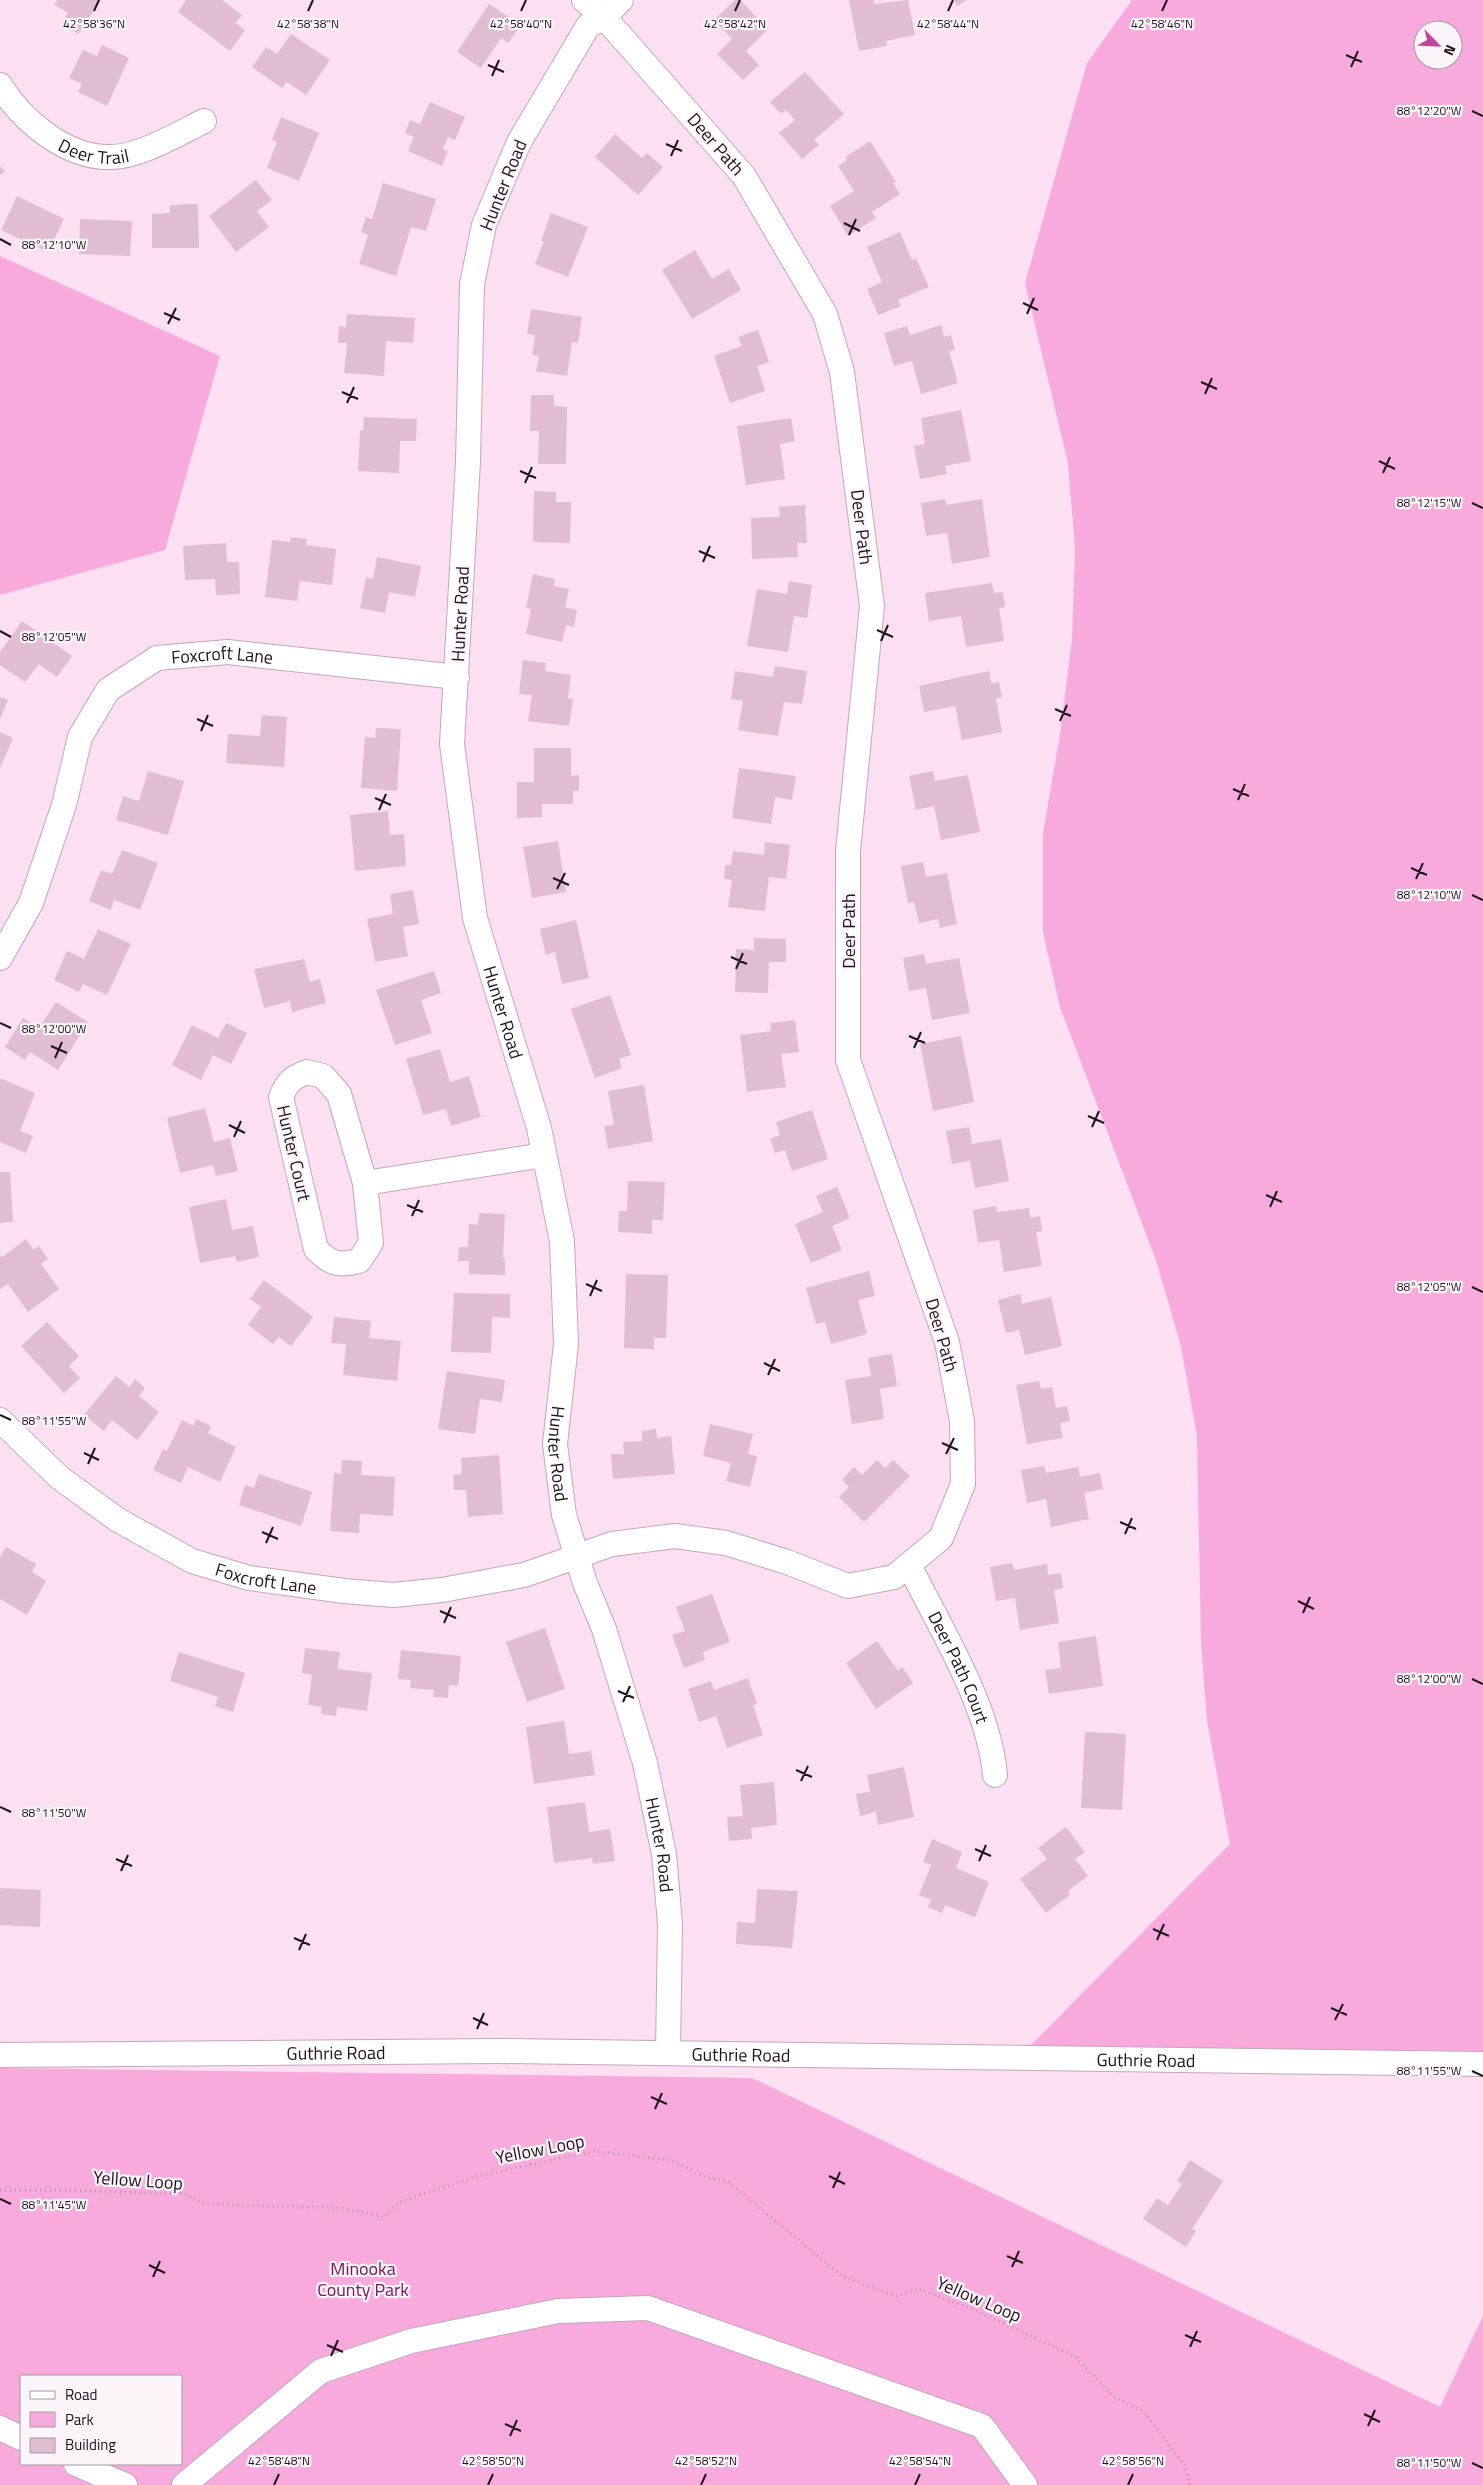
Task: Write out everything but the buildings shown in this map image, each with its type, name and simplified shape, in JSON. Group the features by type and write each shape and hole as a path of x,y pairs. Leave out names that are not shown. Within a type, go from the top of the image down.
{"street":[{"name":"Deer Path","path":"576,1555 612,1544 675,1536 726,1543 787,1562 848,1586 894,1577 941,1538 963,1484 962,1421 947,1342 848,1060 848,851 872,606 842,372 826,314 744,176 604,16 584,0"},
{"name":"Hunter Road","path":"621,0 604,16 588,26 519,142 484,225 472,284 468,462 452,744 475,918 539,1128 562,1241 566,1344 555,1444 564,1516 576,1555 604,1628 645,1762 664,1854 670,1924 668,2052"},
{"name":"Deer Trail","path":"0,85 18,109 40,129 60,143 88,154 112,158 129,154 204,121"},
{"name":"Foxcroft Lane","path":"0,958 31,903 64,804 80,737 108,690 156,658 228,652 457,677"},
{"name":"Hunter Court","path":"307,1072 323,1076 339,1094 365,1183 371,1243 359,1261 340,1264 328,1261 316,1249 281,1097 285,1087 293,1077 307,1072"},
{"path":"365,1183 544,1155"},
{"name":"Foxcroft Lane","path":"0,1420 60,1478 118,1520 192,1561 250,1578 344,1591 394,1595 442,1590 524,1574 576,1555"},
{"name":"Deer Path Court","path":"909,1565 980,1708 993,1751 995,1775"},
{"name":"Guthrie Road","path":"0,2055 499,2050 1483,2064"},
{"path":"184,2485 321,2371 411,2341 548,2313 597,2308 648,2308 982,2426 1025,2485"},
{"path":"0,2428 20,2438"},
{"path":"78,2465 125,2485"}],"path":[{"name":"Yellow Loop","path":"0,2190 186,2194 205,2204 343,2208 384,2217 400,2202 478,2176 594,2151 670,2160 708,2178 727,2182 842,2276 898,2296 918,2289 972,2309 1074,2356 1114,2396 1143,2411 1186,2467 1190,2485"}],"green space":[{"path":"1132,0 1483,0 1483,2051 1030,2046 1230,1844 1207,1721 1201,1643 1197,1436 1181,1346 1156,1260 1060,1007 1043,932 1043,833 1061,729 1072,639 1075,548 1068,463 1025,283 1087,63"},
{"path":"0,256 220,356 165,550 0,595"},
{"name":"Minooka County Park","path":"0,2068 752,2078 1440,2407 1483,2316 1483,2485 0,2485"}]}
